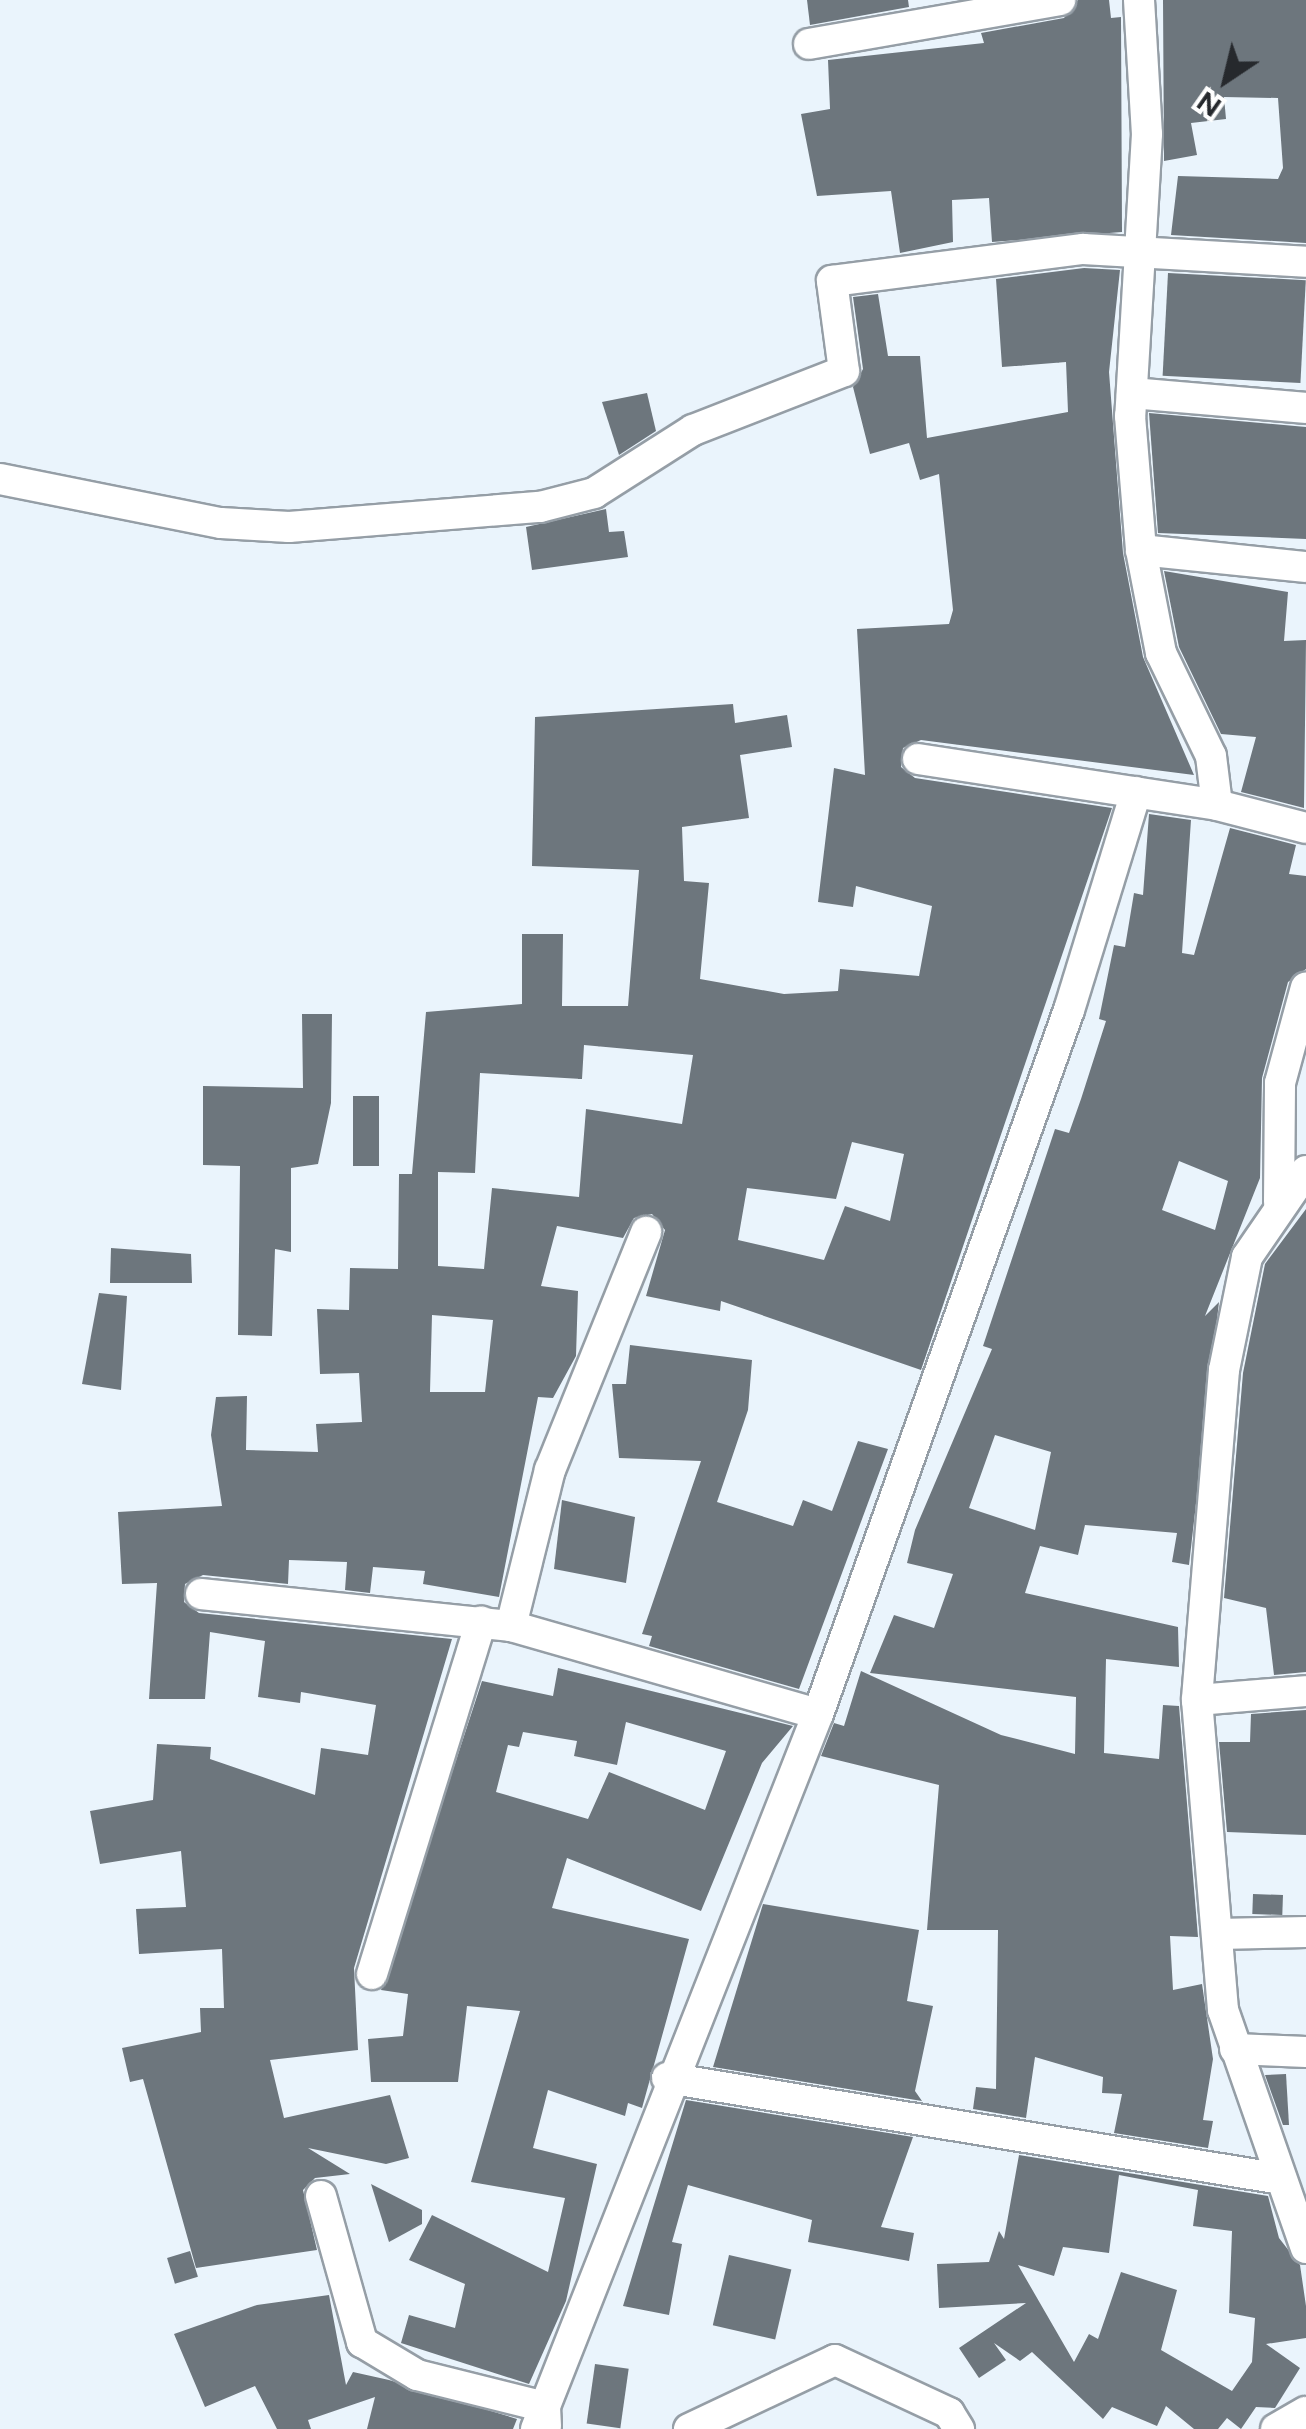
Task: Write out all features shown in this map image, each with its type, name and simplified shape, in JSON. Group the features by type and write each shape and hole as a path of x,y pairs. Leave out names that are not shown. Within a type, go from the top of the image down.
{"street":[{"path":"808,44 1060,0"},
{"path":"1139,0 1147,134 1132,393 1142,550 1162,653 1212,756 1217,805"},
{"path":"0,479 272,526 540,507 594,494 694,430 844,372 832,281 1138,247 1306,262"},
{"path":"1132,393 1306,408"},
{"path":"1142,550 1306,567"},
{"path":"918,759 1217,805 1306,828"},
{"path":"321,2196 362,2342 417,2375 542,2422 667,2078 818,1714 1069,1010 1136,792"},
{"path":"1279,1202 1280,1083 1306,987"},
{"path":"1306,1170 1279,1202 1247,1257 1224,1370 1197,1700 1234,2048 1306,2248"},
{"path":"372,1974 550,1470 646,1232"},
{"path":"201,1594 496,1624 818,1714"},
{"path":"1197,1700 1306,1691"},
{"path":"1219,1934 1306,1932"},
{"path":"1234,2048 1306,2052"},
{"path":"667,2078 1281,2179"},
{"path":"689,2429 835,2360 949,2413 959,2429"},
{"path":"1276,2429 1306,2412"}],"building":[{"path":"807,0 908,0 909,7 810,25"},
{"path":"1078,0 1109,0 1111,18 1121,17 1122,232 992,242 989,198 952,200 953,242 900,253 891,191 817,196 801,114 830,109 828,60 984,43 981,33 1064,18"},
{"path":"1163,0 1306,0 1306,243 1171,235 1178,176 1278,179 1283,168 1278,98 1224,97 1226,119 1191,123 1197,155 1164,161"},
{"path":"1084,268 1120,270 1109,372 1123,553 1143,657 1194,775 921,740 903,748 901,767 915,778 1112,808 921,1370 721,1301 720,1311 646,1296 665,1230 652,1214 634,1218 623,1238 557,1226 541,1286 578,1291 576,1356 553,1398 538,1397 499,1597 423,1584 425,1571 373,1567 370,1593 345,1590 347,1562 289,1560 288,1584 203,1575 185,1584 184,1602 199,1613 452,1639 354,1968 358,2050 270,2060 284,2118 390,2095 409,2158 386,2164 308,2148 350,2174 315,2178 303,2190 317,2250 196,2268 143,2079 130,2082 122,2048 201,2032 200,2008 224,2008 222,1949 139,1954 136,1909 186,1907 181,1851 100,1864 90,1811 153,1800 157,1744 211,1747 210,1759 315,1795 321,1748 368,1755 376,1705 301,1692 300,1703 258,1697 265,1641 210,1632 205,1699 149,1699 157,1583 122,1584 118,1512 222,1506 211,1435 216,1397 247,1396 246,1450 318,1452 316,1424 362,1422 359,1373 320,1374 317,1309 349,1310 350,1268 398,1269 399,1174 412,1174 426,1012 522,1004 522,934 563,934 562,1006 628,1006 639,870 532,866 535,717 733,704 735,723 787,715 792,747 740,755 749,818 682,827 684,881 709,883 700,979 784,994 838,991 840,969 919,976 932,906 856,886 853,907 818,902 834,768 865,775 857,629 949,624 953,610 939,474 920,480 909,443 870,454 853,387 863,369 853,297 878,294 888,356 920,356 927,438 1068,412 1066,362 1002,367 996,279","holes":["584,1045 693,1055 682,1124 586,1109 579,1197 492,1188 484,1269 438,1266 438,1172 475,1173 480,1073 582,1079","852,1142 904,1154 890,1221 845,1206 824,1260 738,1240 747,1188 836,1199","432,1315 493,1320 485,1392 430,1392"]},
{"path":"1168,273 1306,280 1300,383 1163,376"},
{"path":"647,393 656,431 619,455 602,402"},
{"path":"1149,413 1306,427 1306,539 1158,533"},
{"path":"606,509 609,532 624,531 628,557 532,570 526,527"},
{"path":"1164,571 1288,592 1284,641 1306,640 1304,808 1241,792 1256,737 1221,734 1179,647"},
{"path":"1149,814 1191,820 1182,953 1194,955 1230,828 1296,845 1289,874 1306,876 1306,969 1288,982 1262,1078 1260,1178 1205,1316 1219,1302 1189,1565 1172,1562 1177,1533 1085,1525 1078,1555 1040,1546 1025,1593 1178,1627 1179,1667 1106,1659 1104,1753 1159,1759 1163,1705 1179,1706 1198,1937 1170,1936 1173,1990 1202,1984 1213,2059 1203,2120 1213,2121 1208,2148 1114,2133 1122,2094 1102,2093 1103,2077 1035,2057 1026,2118 973,2109 976,2087 996,2089 998,1930 927,1930 939,1785 821,1756 834,1723 844,1726 861,1671 1001,1735 1075,1754 1076,1697 870,1673 894,1615 934,1628 953,1574 907,1563 915,1530 992,1349 983,1346 1055,1129 1069,1133 1106,1021 1099,1019 1114,945 1125,947 1134,893 1143,895","holes":["1179,1161 1228,1181 1215,1230 1162,1210","995,1435 1051,1452 1035,1530 969,1508"]},
{"path":"302,1014 332,1014 331,1103 318,1164 291,1168 291,1252 275,1249 272,1336 238,1335 240,1166 203,1165 203,1086 303,1088"},
{"path":"353,1096 379,1096 379,1166 353,1166"},
{"path":"1306,1209 1306,1672 1274,1675 1266,1608 1224,1598 1243,1373 1265,1264"},
{"path":"111,1248 191,1254 192,1283 110,1283"},
{"path":"99,1293 127,1296 121,1390 82,1384"},
{"path":"630,1345 752,1360 748,1410 717,1502 793,1526 803,1500 832,1511 858,1441 888,1449 799,1689 649,1646 652,1636 642,1634 701,1461 619,1458 612,1384 626,1384"},
{"path":"562,1500 635,1517 626,1583 554,1569"},
{"path":"558,1668 793,1726 762,1763 701,1911 567,1858 552,1908 689,1939 642,2108 628,2103 625,2116 548,2090 533,2148 597,2164 566,2301 529,2384 401,2343 409,2315 455,2328 465,2284 409,2260 432,2215 548,2272 565,2198 471,2182 520,2011 467,2006 458,2082 371,2082 368,2039 403,2036 408,1994 381,1990 482,1681 553,1696","holes":["626,1722 726,1751 705,1810 609,1772 588,1819 496,1792 508,1745 519,1747 523,1732 577,1741 574,1756 617,1765"]},
{"path":"1306,1710 1306,1835 1227,1832 1219,1742 1250,1742 1251,1714"},
{"path":"1253,1894 1283,1895 1282,1915 1252,1914"},
{"path":"763,1904 919,1930 907,2001 933,2006 915,2091 922,2101 713,2067"},
{"path":"1286,2074 1289,2125 1283,2125 1265,2075"},
{"path":"686,2100 913,2137 881,2227 914,2233 909,2261 808,2242 812,2220 688,2185 672,2242 682,2244 669,2315 623,2306"},
{"path":"1019,2155 1268,2196 1279,2238 1300,2265 1306,2338 1266,2344 1300,2368 1275,2408 1256,2407 1241,2429 1227,2418 1218,2429 1194,2429 1166,2406 1157,2426 1112,2407 1103,2419 1032,2352 1020,2361 994,2343 1006,2360 979,2378 959,2348 1026,2303 939,2308 937,2264 989,2262 999,2231 1004,2239","holes":["1119,2175 1198,2190 1193,2226 1232,2231 1229,2313 1255,2318 1252,2362 1232,2391 1161,2350 1177,2290 1121,2272 1098,2339 1089,2334 1074,2362 1018,2265 1054,2276 1063,2247 1109,2253"]},
{"path":"371,2184 422,2210 422,2224 389,2242"},
{"path":"190,2251 198,2277 175,2284 167,2258"},
{"path":"729,2255 791,2269 775,2340 713,2325"},
{"path":"329,2295 346,2385 353,2372 389,2380 517,2419 513,2429 367,2429 375,2397 308,2420 311,2429 277,2429 255,2386 205,2407 174,2334 257,2305"},
{"path":"595,2364 629,2369 620,2428 587,2423"}]}
